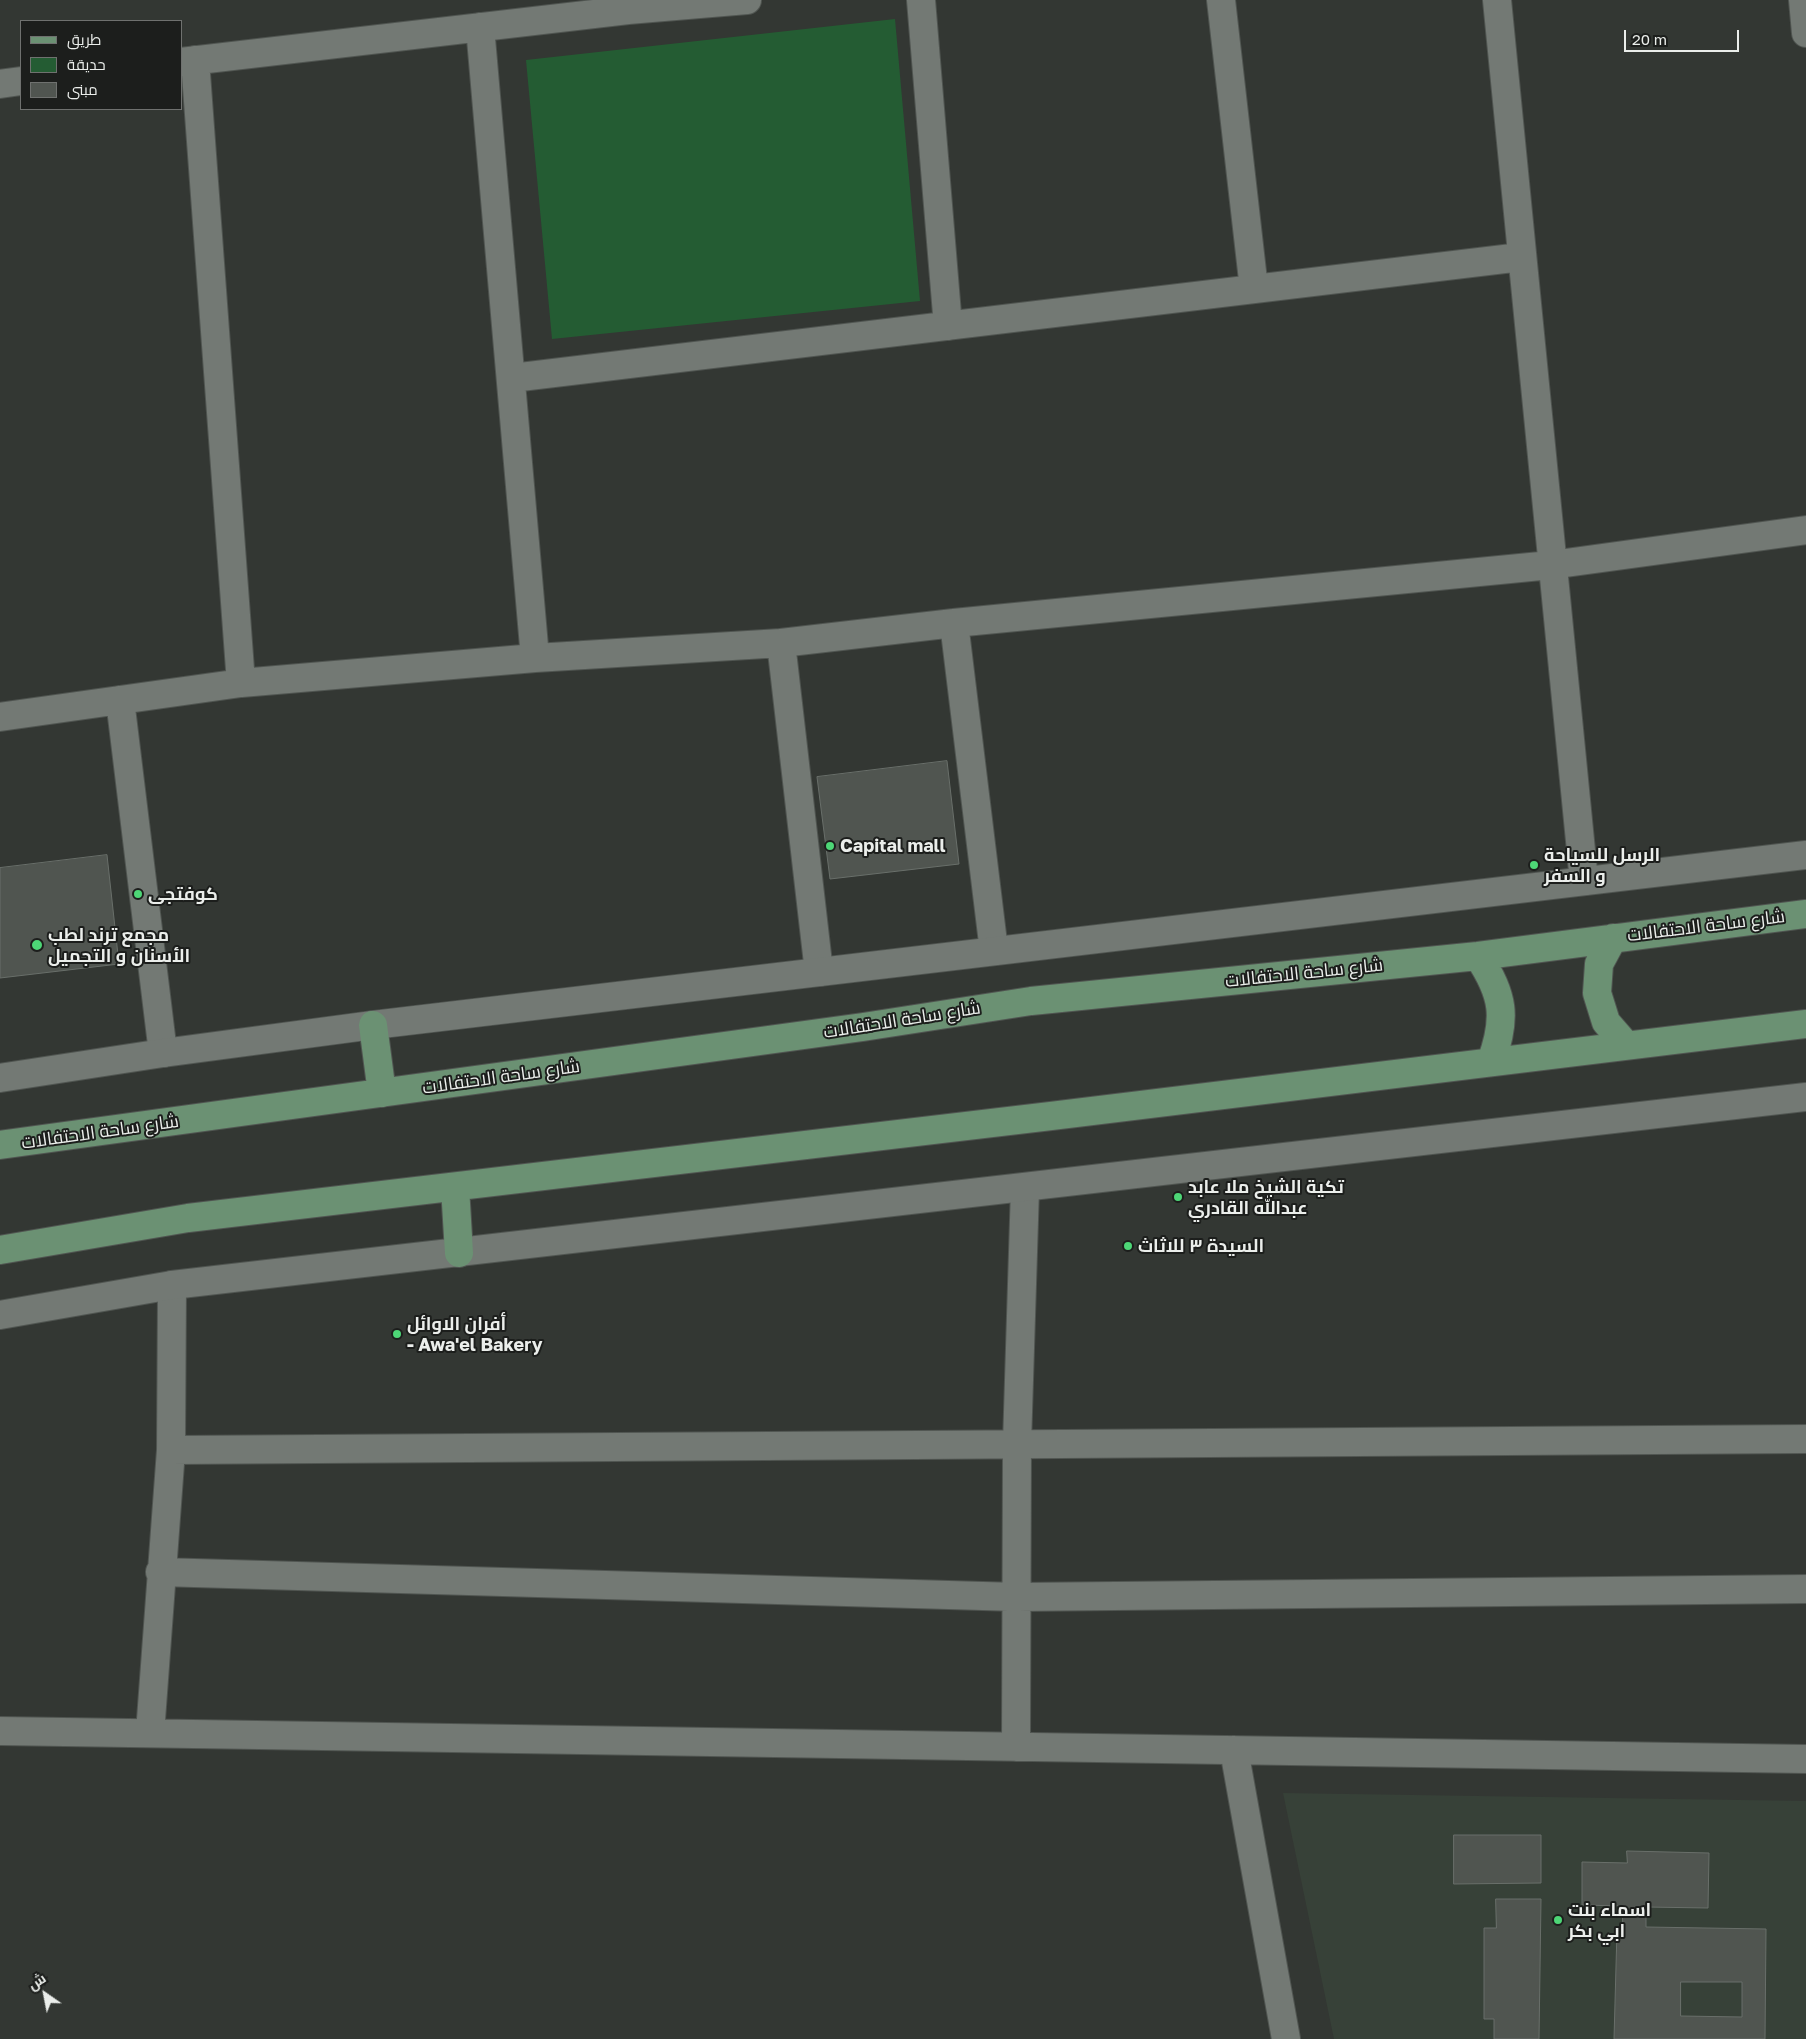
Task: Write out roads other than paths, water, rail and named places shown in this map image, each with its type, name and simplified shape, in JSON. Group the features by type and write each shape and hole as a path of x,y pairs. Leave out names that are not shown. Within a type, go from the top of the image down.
{"main road":[{"name":"شارع ساحة الاحتفالات","path":"0,1145 863,1027 1031,1001 1478,956 1806,914"},
{"path":"1613,938 1599,964 1597,994 1606,1022 1626,1045"},
{"path":"1478,956 1494,980 1501,1007 1500,1036 1491,1062"},
{"path":"0,1250 188,1218 1806,1024"},
{"path":"373,1025 382,1093"},
{"path":"455,1187 459,1253"}],"street":[{"path":"241,683 188,61 480,27 627,5 747,0"},
{"path":"921,0 948,326"},
{"path":"1220,0 1254,289"},
{"path":"1497,0 1551,565 1584,882"},
{"path":"1803,0 1806,33"},
{"path":"480,27 535,658"},
{"path":"0,84 20,81"},
{"path":"512,378 1521,257"},
{"path":"0,717 241,683 535,658 781,643 954,623 1551,565 1806,530"},
{"path":"954,623 994,952"},
{"path":"781,643 819,972"},
{"path":"120,700 163,1053"},
{"path":"0,1078 163,1053 373,1025 1806,855"},
{"path":"0,1315 172,1285 1025,1188 1806,1096"},
{"path":"1016,1747 1017,1444 1025,1188"},
{"path":"150,1733 170,1450 172,1285"},
{"path":"170,1450 1806,1439"},
{"path":"160,1572 1017,1597 1806,1589"},
{"path":"0,1731 1806,1759"},
{"path":"1234,1750 1286,2039"}],"place":[{"name":"Capital mall","path":"830,846"},
{"name":"الرسل للسياحة و السفر","path":"1534,865"},
{"name":"كوفتجى","path":"138,894"},
{"name":"مجمع ترند لطب الأسنان و التجميل","path":"37,945"},
{"name":"تكية الشيخ ملا عابد عبدالله القادري","path":"1178,1197"},
{"name":"السيدة ٣ للاثاث","path":"1128,1246"},
{"name":"أفران الاوائل - Awa'el Bakery","path":"397,1334"},
{"name":"اسماء بنت ابي بكر","path":"1558,1920"}]}
